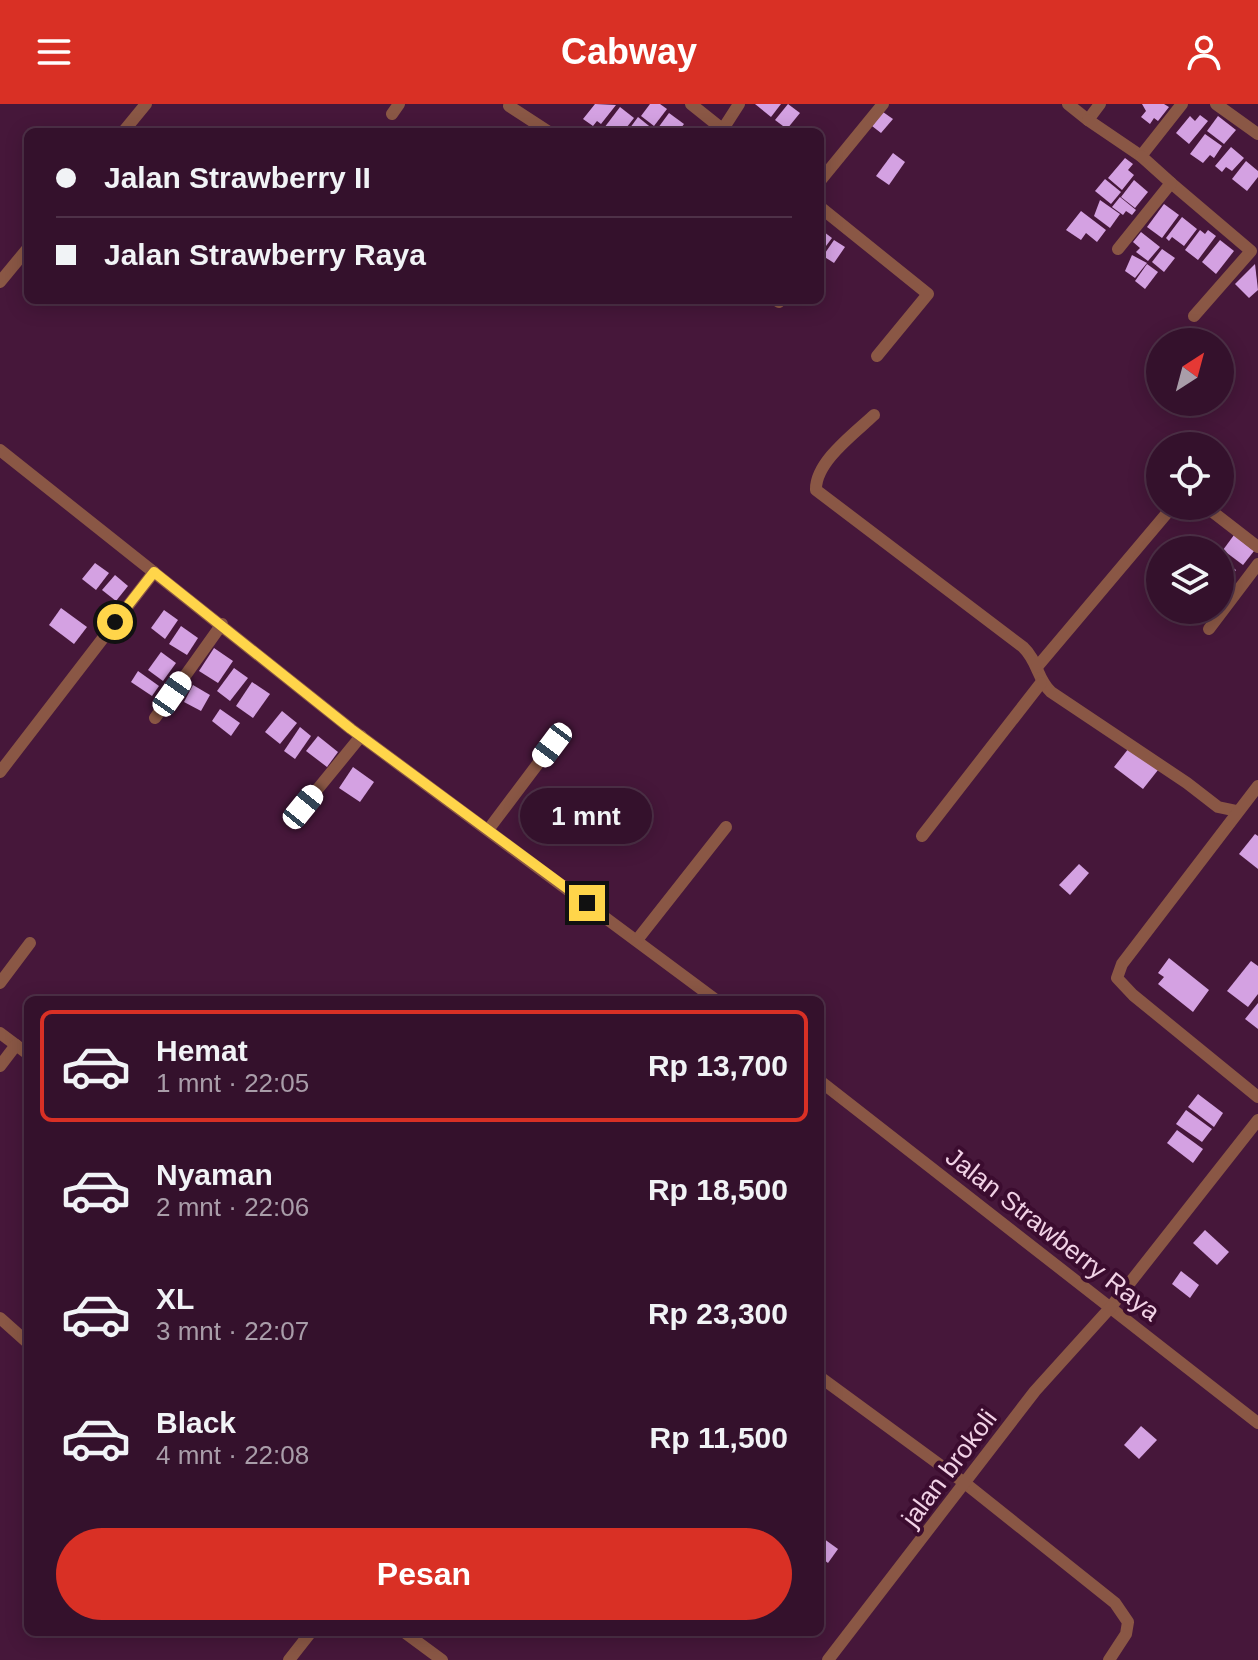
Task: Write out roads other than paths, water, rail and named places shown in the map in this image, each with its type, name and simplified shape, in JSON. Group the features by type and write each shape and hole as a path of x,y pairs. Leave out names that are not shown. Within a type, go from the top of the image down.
{"street":[{"path":"126,128 146,104"},
{"path":"691,104 719,128"},
{"path":"725,128 739,104"},
{"path":"824,176 883,104"},
{"path":"1068,104 1141,156 1255,253 1194,316"},
{"path":"1088,120 1100,104"},
{"path":"1141,156 1182,104"},
{"path":"1216,104 1258,134"},
{"path":"509,106 543,128"},
{"path":"1118,249 1171,183"},
{"path":"824,210 928,294 877,356"},
{"path":"0,282 24,253"},
{"path":"874,415 829,461 817,477 816,490 1023,647 1037,667 1041,683 1218,807 1237,811"},
{"path":"0,450 361,736 710,996"},
{"path":"1037,667 1161,520"},
{"path":"1223,520 1258,547"},
{"path":"1209,629 1258,564"},
{"path":"0,772 154,572"},
{"path":"155,718 222,624"},
{"path":"922,836 1041,683"},
{"path":"303,807 361,736"},
{"path":"488,830 552,745"},
{"path":"1256,792 1237,811 1122,964 1117,978 1133,995 1258,1097"},
{"path":"637,940 726,827"},
{"path":"0,983 30,943"},
{"path":"0,1033 24,1051"},
{"path":"0,1066 16,1045"},
{"name":"Jalan Strawberry Raya","path":"824,1084 1258,1423"},
{"name":"jalan brokoli","path":"828,1660 1035,1391 1110,1308 1258,1120"},
{"path":"0,1318 24,1339"},
{"path":"824,1380 966,1484 1115,1603 1128,1622 1126,1634 1109,1660"},
{"path":"289,1660 308,1636"},
{"path":"409,1636 442,1660"}]}
